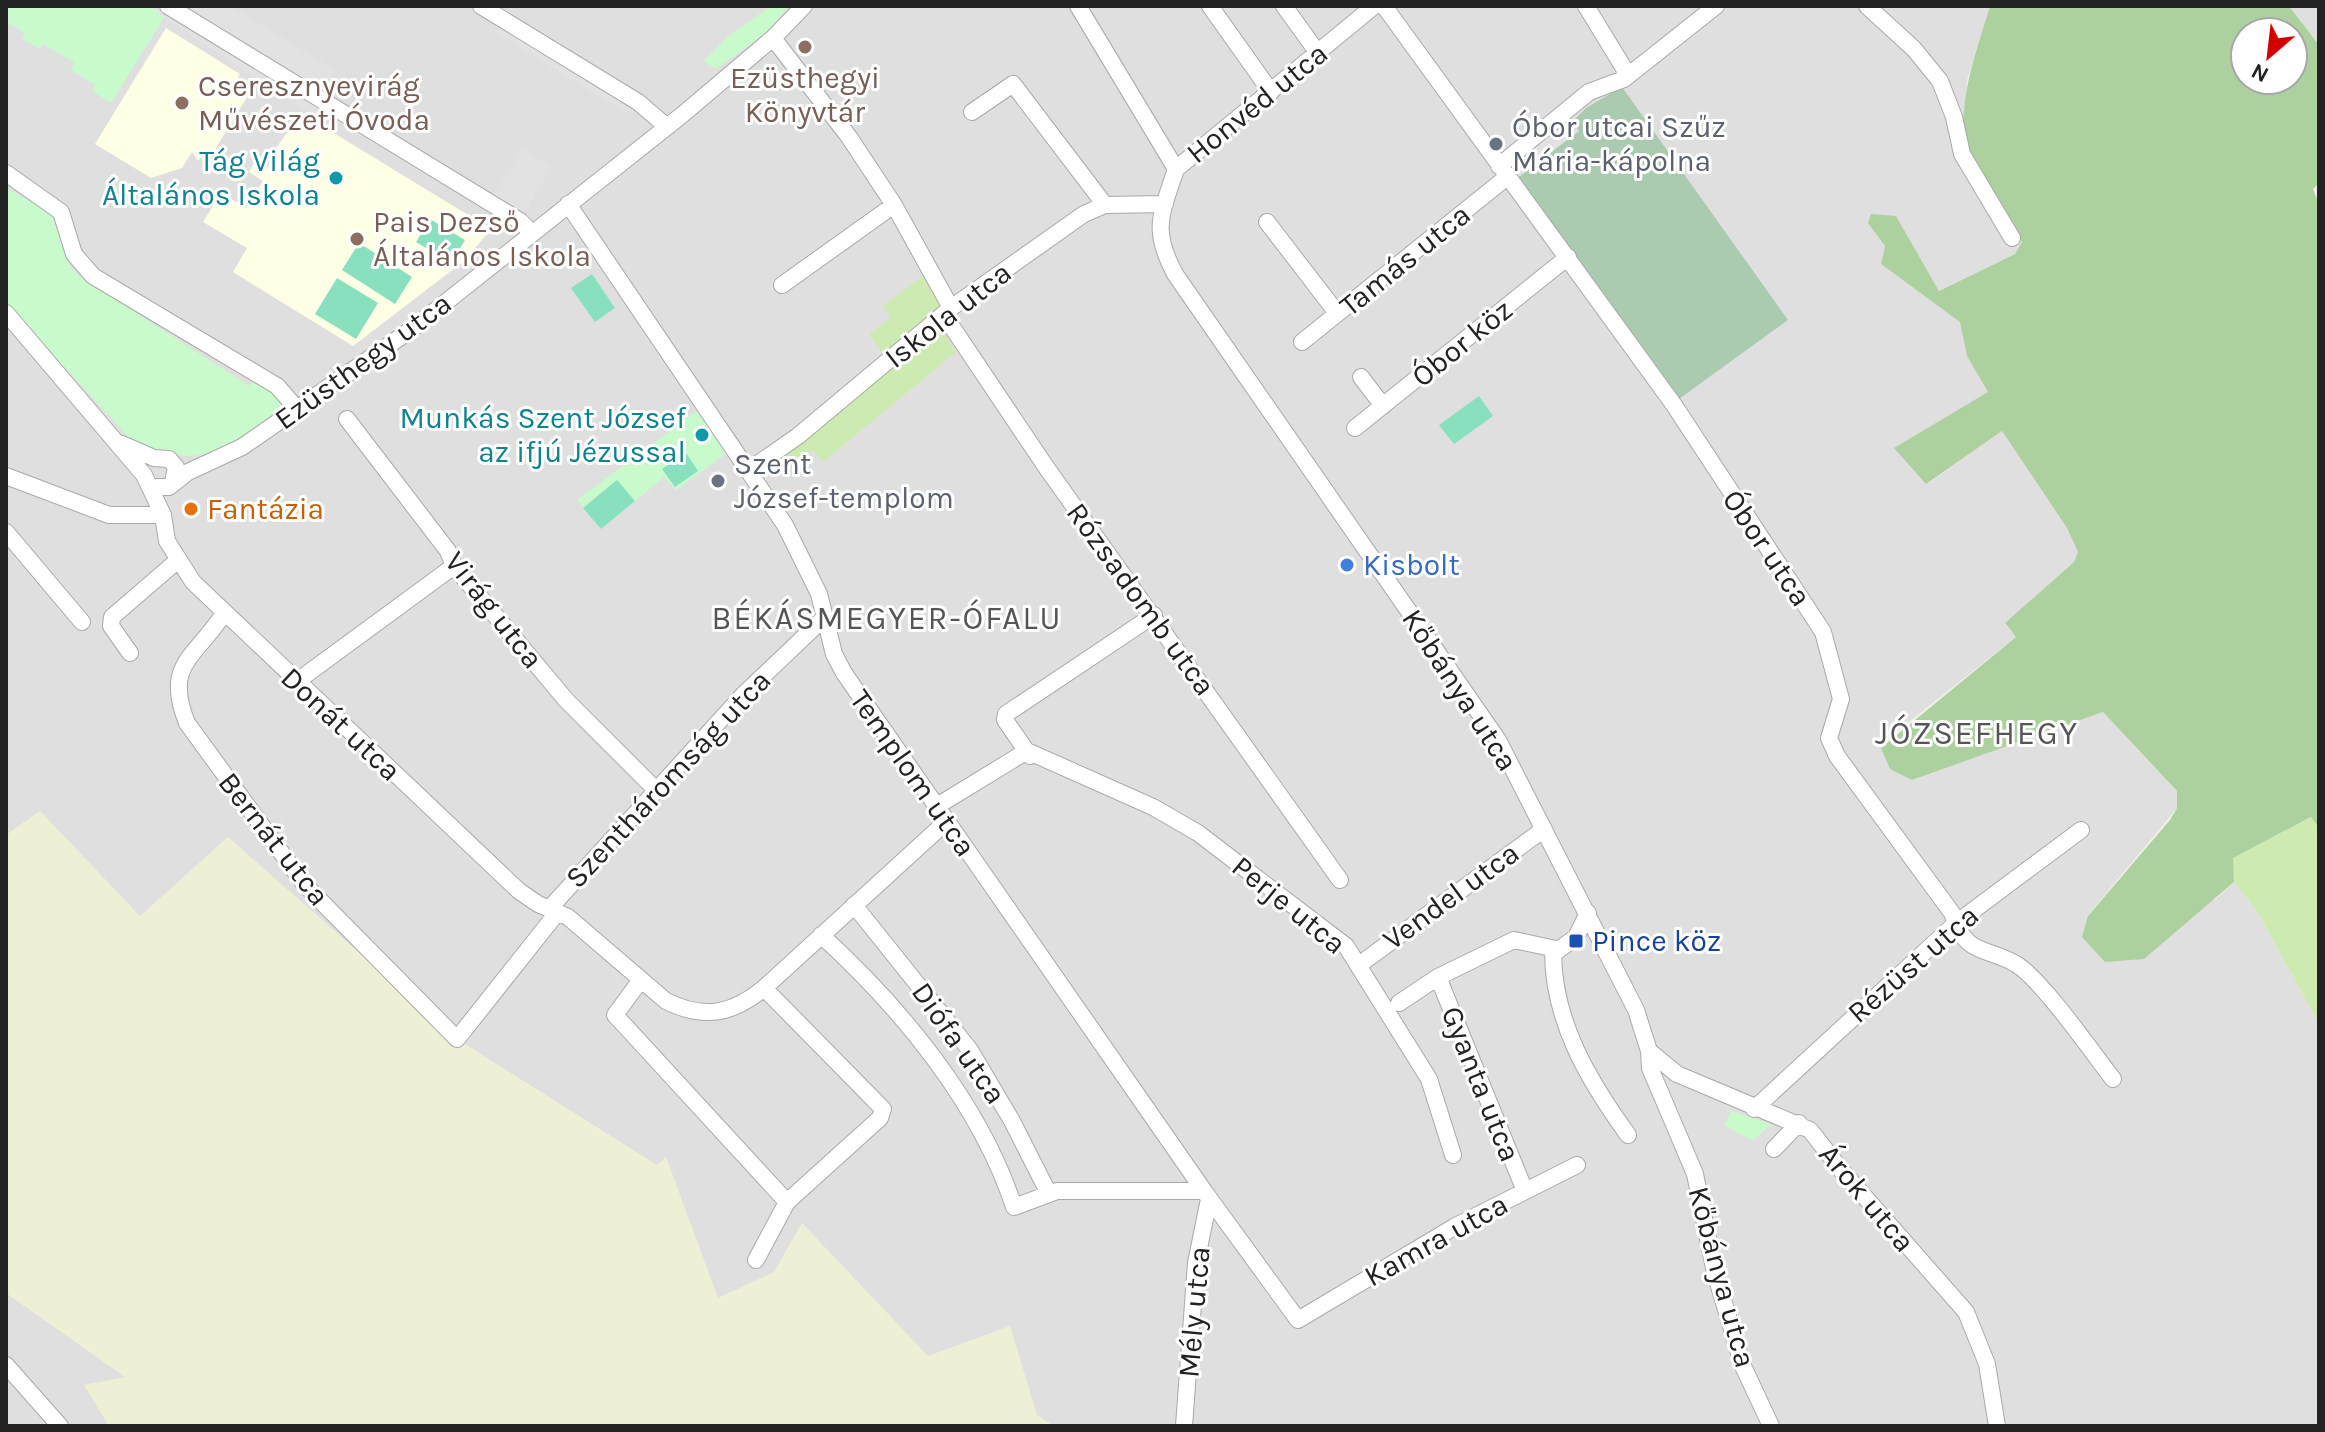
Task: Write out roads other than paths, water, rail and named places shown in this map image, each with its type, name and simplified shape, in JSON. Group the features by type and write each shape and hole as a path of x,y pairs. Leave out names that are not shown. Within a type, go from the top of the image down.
{"street":[{"path":"168,6 490,202 520,221 532,233"},
{"path":"481,6 638,102 666,126"},
{"name":"Ezüsthegy utca","path":"160,483 242,447 412,329 773,38 804,6"},
{"path":"1078,6 1176,169"},
{"path":"1210,6 1271,92"},
{"path":"1284,6 1318,53"},
{"name":"Honvéd utca","path":"1176,169 1374,6"},
{"name":"Óbor utca","path":"1384,6 1674,405 1823,632 1841,699 1829,738 1831,746 1974,948 2020,967 2113,1079"},
{"path":"1586,6 1625,70 1624,79"},
{"name":"Tamás utca","path":"1302,342 1503,171 1589,92 1624,79 1716,6"},
{"path":"1867,6 1914,49 1940,81 1954,117 1962,154 2012,238"},
{"name":"Rózsadomb utca","path":"773,38 849,137 894,205 948,312 1046,467 1340,880"},
{"path":"972,112 1013,84 1105,205"},
{"name":"Kőbánya utca","path":"1176,169 1159,237 1175,274 1498,740 1641,1021 1650,1068 1695,1174 1715,1273 1743,1366 1771,1426"},
{"path":"6,173 61,212 74,254 93,276 277,386 298,410"},
{"name":"Templom utca","path":"568,204 749,470 804,559 844,673 1206,1195 1298,1320"},
{"name":"Iskola utca","path":"749,470 798,436 948,312 1084,214 1105,205 1165,204"},
{"path":"782,285 894,205"},
{"path":"1267,222 1337,313"},
{"name":"Óbor köz","path":"1355,428 1568,257"},
{"path":"6,313 118,441 160,483"},
{"path":"1361,377 1383,406"},
{"name":"Virág utca","path":"347,419 448,551 454,566 566,700 655,789"},
{"name":"Ezüsthegy utca","path":"118,441 154,458 164,457 173,463 210,462"},
{"path":"154,458 146,465 160,483"},
{"path":"160,483 177,473 173,463"},
{"path":"6,476 109,515 163,515"},
{"name":"Donát utca","path":"160,483 167,541 177,561 224,613 519,891 558,913 640,981 681,1008 709,1013 735,1009 764,988 947,821"},
{"path":"7,536 82,622"},
{"path":"130,653 111,626 112,617 177,561"},
{"path":"296,682 454,566"},
{"name":"Bernát utca","path":"224,613 213,632 189,655 177,676 180,705 187,723 305,885 457,1039"},
{"path":"937,806 1029,754 1005,720 1006,714 1154,615"},
{"name":"Szentháromság utca","path":"457,1039 655,789 743,695 824,618"},
{"name":"Perje utca","path":"1029,754 1080,773 1198,833 1346,946 1429,1079 1453,1155"},
{"name":"Vendel utca","path":"1359,965 1544,829"},
{"name":"Rézüst utca","path":"1754,1109 1955,924 2081,830"},
{"name":"Diófa utca","path":"854,905 970,1050 1012,1121 1048,1192"},
{"path":"1588,913 1576,937 1556,949 1553,958 1557,996 1586,1076 1628,1135"},
{"path":"821,935 883,995 955,1092 995,1158 1014,1207 1048,1192 1206,1195"},
{"path":"1399,1003 1438,977 1514,940 1556,949"},
{"name":"Gyanta utca","path":"1438,977 1525,1191"},
{"path":"640,981 615,1015 787,1202"},
{"path":"756,1260 787,1202 880,1118 883,1109 764,988"},
{"name":"Árok utca","path":"1649,1051 1677,1074 1754,1109 1799,1123 1816,1136 1842,1171 1966,1312 1987,1364 1997,1426"},
{"path":"1774,1149 1799,1123"},
{"name":"Kamra utca","path":"1298,1320 1454,1227 1577,1165"},
{"name":"Mély utca","path":"1184,1426 1196,1263 1206,1195"},
{"path":"6,1365 60,1426"}],"place":[{"name":"Ezüsthegyi Könyvtár","path":"805,47"},
{"name":"Cseresznyevirág Művészeti Óvoda","path":"182,103"},
{"name":"Óbor utcai Szűz Mária-kápolna","path":"1496,144"},
{"name":"Tág Világ Általános Iskola","path":"336,178"},
{"name":"Pais Dezső Általános Iskola","path":"357,239"},
{"name":"Munkás Szent József az ifjú Jézussal","path":"702,435"},
{"name":"Szent József-templom","path":"718,481"},
{"name":"Fantázia","path":"191,509"},
{"name":"Kisbolt","path":"1347,565"},
{"name":"Pince köz","path":"1576,941"}],"district":[{"name":"BÉKÁSMEGYER-ÓFALU","path":"887,618"},
{"name":"JÓZSEFHEGY","path":"1977,733"}]}
